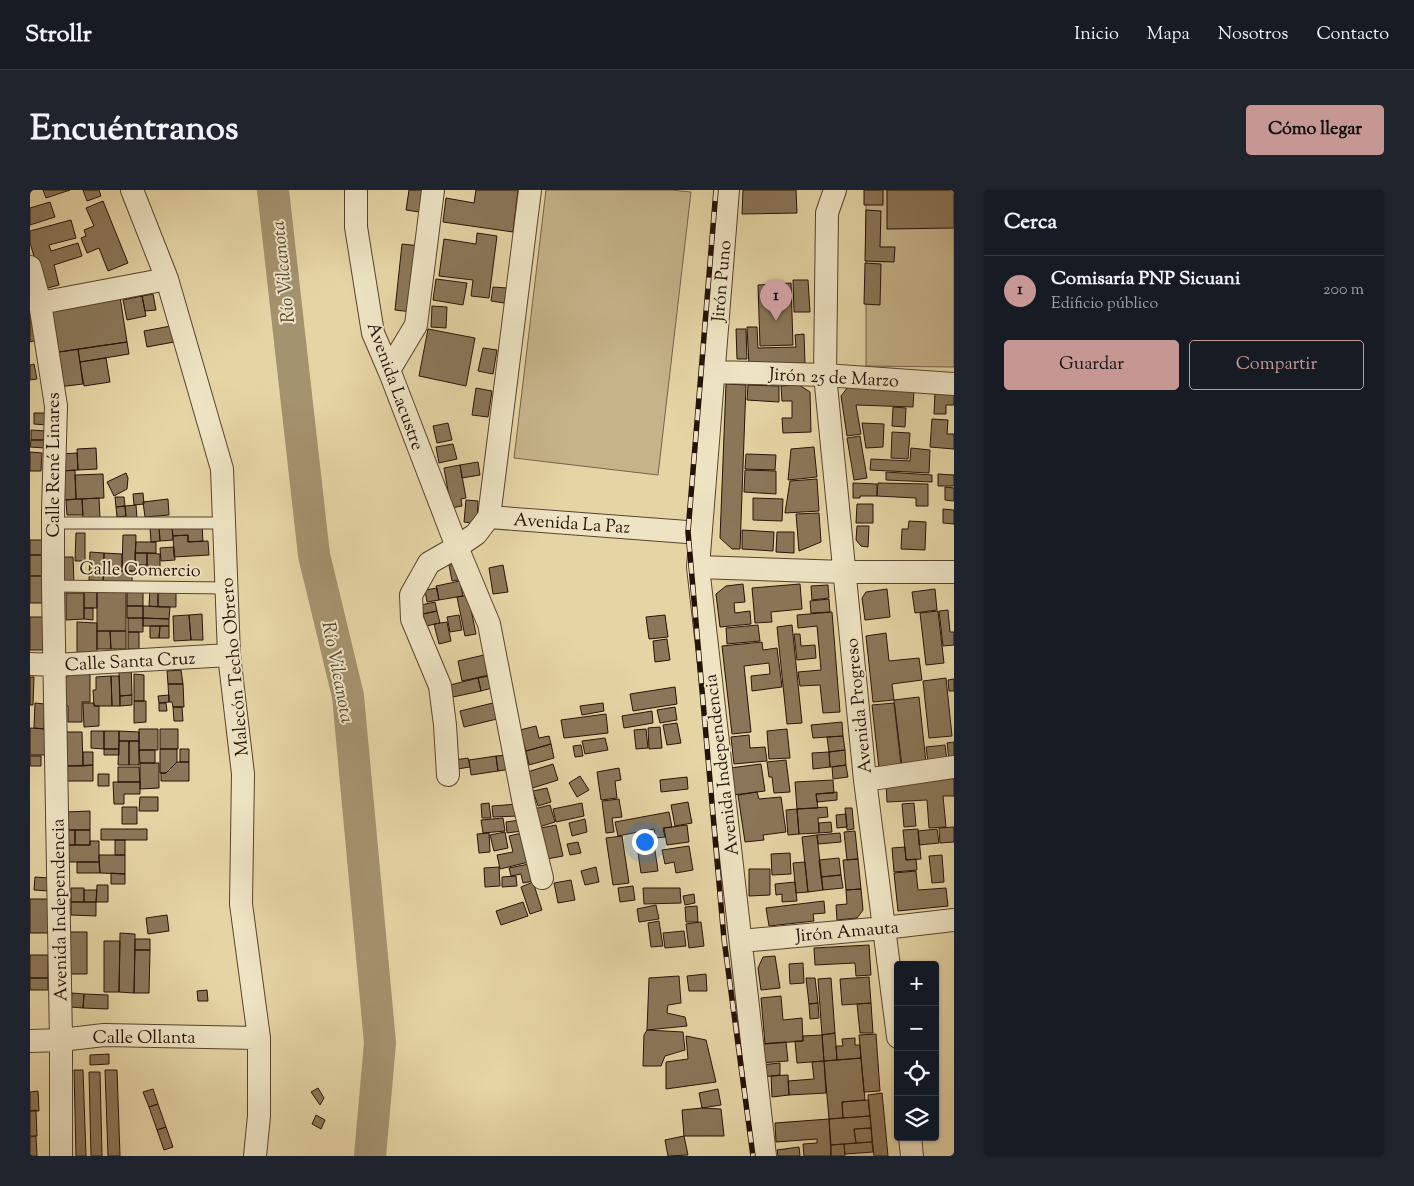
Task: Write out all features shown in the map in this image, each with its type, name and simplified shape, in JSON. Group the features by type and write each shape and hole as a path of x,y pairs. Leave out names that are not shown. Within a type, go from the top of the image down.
{"street":[{"name":"Malecón Techo Obrero","path":"132,190 167,279 222,469 229,655 242,774 240,904 258,1038 259,1116 255,1156"},
{"name":"Avenida Lacustre","path":"356,190 356,227 373,333 489,624 524,804 542,878"},
{"path":"389,370 416,325 433,190"},
{"path":"489,517 530,190"},
{"name":"Jirón Puno","path":"713,372 728,190"},
{"path":"819,190 827,213"},
{"path":"827,213 835,190"},
{"name":"Avenida Progreso","path":"827,213 825,375 865,780 894,1006"},
{"name":"Calle René Linares","path":"30,267 40,302 56,406 53,523 55,664"},
{"path":"40,302 167,279"},
{"name":"Jirón 25 de Marzo","path":"713,372 825,375 954,384"},
{"name":"Avenida Independencia","path":"713,372 698,567 765,1156"},
{"name":"Avenida La Paz","path":"448,775 440,686 412,619 411,595 429,563 476,534 489,517 700,533"},
{"path":"698,567 845,572 954,572"},
{"name":"Calle Santa Cruz","path":"30,664 229,655"},
{"name":"Avenida Independencia","path":"55,664 61,1156"},
{"path":"865,780 954,767"},
{"name":"Jirón Amauta","path":"741,940 954,920"},
{"name":"Calle Ollanta","path":"30,1041 61,1040 104,1035 258,1038"},
{"path":"910,1141 912,1156"}],"lane":[{"path":"53,523 224,523"},
{"name":"Calle Comercio","path":"53,586 227,588"}],"shaded area":[{"path":"546,190 671,190 691,192 658,475 514,458"},
{"path":"866,190 954,190 954,367 866,366"}],"building":[{"path":"43,190 70,190 46,198"},
{"path":"83,190 99,190 101,196 87,201"},
{"path":"409,190 429,190 426,213 406,210"},
{"path":"476,190 518,190 513,232 443,222 446,198 474,203"},
{"path":"743,190 796,190 797,213 742,214"},
{"path":"864,190 883,190 883,205 864,205"},
{"path":"887,190 954,190 954,228 887,229"},
{"path":"103,201 128,263 108,271 99,248 87,253 81,238 86,236 84,230 94,226 86,208"},
{"path":"50,202 55,217 30,225 30,208"},
{"path":"866,210 881,211 880,247 895,247 894,262 865,261"},
{"path":"71,220 76,238 49,245 51,251 78,243 82,256 54,265 59,285 44,289 30,243 30,231"},
{"path":"477,233 497,236 489,298 471,296 473,280 439,276 444,239 476,244"},
{"path":"402,244 420,246 412,312 395,310"},
{"path":"865,263 881,264 880,305 864,304"},
{"path":"436,279 467,283 463,305 433,300"},
{"path":"793,280 808,280 810,312 794,312"},
{"path":"791,283 793,345 760,346 758,285"},
{"path":"493,287 507,288 504,303 491,301"},
{"path":"153,294 156,310 145,311 142,296"},
{"path":"142,296 146,316 127,320 123,300"},
{"path":"120,297 127,342 53,353 46,308"},
{"path":"432,306 447,307 446,328 431,327"},
{"path":"32,314 37,340 30,342 30,315"},
{"path":"171,326 174,342 147,347 144,331"},
{"path":"747,327 757,327 758,348 796,347 795,335 804,334 805,363 749,365"},
{"path":"428,329 475,338 466,386 419,376"},
{"path":"736,329 746,329 747,359 737,359"},
{"path":"127,342 129,354 80,362 78,349"},
{"path":"483,348 497,350 493,374 478,371"},
{"path":"78,349 83,384 58,387 53,353"},
{"path":"106,358 110,382 84,386 80,362"},
{"path":"34,364 37,379 30,380 30,365"},
{"path":"726,384 746,385 740,549 732,549 720,538"},
{"path":"748,385 779,386 779,402 747,400"},
{"path":"799,385 810,392 811,432 783,433 782,418 792,418 792,401 782,401 781,386"},
{"path":"848,387 914,390 913,407 856,405 861,434 847,436 841,396"},
{"path":"476,388 492,391 488,417 472,415"},
{"path":"935,391 954,392 954,405 946,405 946,414 934,414"},
{"path":"893,407 906,408 905,427 892,426"},
{"path":"34,413 47,413 47,425 34,424"},
{"path":"932,419 948,420 947,434 954,434 954,449 930,447"},
{"path":"448,423 452,440 437,443 433,426"},
{"path":"862,423 884,424 883,447 866,448"},
{"path":"31,430 46,431 46,440 31,440"},
{"path":"892,432 910,433 908,459 891,458"},
{"path":"860,436 867,478 854,480 847,438"},
{"path":"31,440 46,440 45,448 30,447"},
{"path":"453,444 457,459 439,463 436,447"},
{"path":"814,447 817,477 788,480 791,449"},
{"path":"96,448 97,469 78,470 77,449"},
{"path":"911,448 930,450 929,473 870,470 871,459 910,461"},
{"path":"30,452 42,453 41,471 30,471"},
{"path":"77,453 78,470 62,471 61,454"},
{"path":"746,454 776,455 775,470 745,469"},
{"path":"478,462 480,475 462,478 460,465"},
{"path":"460,465 466,498 461,499 462,506 451,508 444,468"},
{"path":"75,470 76,499 63,500 62,471"},
{"path":"745,470 776,471 776,494 744,492"},
{"path":"886,472 932,475 932,482 886,480"},
{"path":"126,473 128,478 127,489 114,496 107,482"},
{"path":"103,474 104,498 76,499 75,475"},
{"path":"938,474 954,475 954,486 938,486"},
{"path":"817,479 819,511 785,513 790,481"},
{"path":"853,483 877,484 877,496 853,498"},
{"path":"878,483 928,484 928,506 916,506 916,498 877,496"},
{"path":"945,487 954,488 954,501 945,500"},
{"path":"143,493 144,504 134,505 133,494"},
{"path":"115,497 124,497 125,506 116,507"},
{"path":"99,498 100,518 83,519 82,499"},
{"path":"753,498 783,499 782,521 753,520"},
{"path":"82,499 83,515 67,515 66,500"},
{"path":"168,499 169,515 145,517 143,502"},
{"path":"466,500 478,501 477,524 464,522"},
{"path":"857,504 873,504 873,523 856,523"},
{"path":"136,505 137,519 126,519 125,506"},
{"path":"125,506 126,516 117,517 116,507"},
{"path":"943,509 954,510 954,524 943,523"},
{"path":"819,513 821,542 799,551 796,514"},
{"path":"909,521 926,522 925,550 901,549 902,529 908,529"},
{"path":"202,525 203,541 188,542 188,535 173,536 172,527"},
{"path":"857,526 869,526 868,547 861,546 856,540"},
{"path":"159,527 172,527 173,540 160,541"},
{"path":"159,527 160,541 151,542 150,528"},
{"path":"742,530 774,532 773,551 742,549"},
{"path":"777,532 794,532 794,553 776,552"},
{"path":"76,533 85,533 85,561 75,561"},
{"path":"123,535 136,535 135,571 122,571"},
{"path":"188,535 188,542 208,541 209,555 174,557 173,536"},
{"path":"30,540 46,540 46,555 30,555"},
{"path":"136,542 156,542 156,553 135,553"},
{"path":"174,547 175,560 161,561 160,548"},
{"path":"90,552 104,553 103,581 89,580"},
{"path":"104,553 122,554 122,571 104,570"},
{"path":"135,553 147,553 147,565 135,565"},
{"path":"147,553 160,554 160,568 147,568"},
{"path":"30,555 43,555 43,576 30,576"},
{"path":"62,557 73,557 74,584 62,584"},
{"path":"461,563 464,579 452,581 449,565"},
{"path":"503,565 508,592 493,594 489,568"},
{"path":"104,570 132,571 132,586 103,585"},
{"path":"30,576 43,576 44,603 30,603"},
{"path":"460,581 463,596 439,600 436,586"},
{"path":"743,584 745,602 734,603 735,613 750,611 751,624 720,627 716,594 726,586"},
{"path":"800,584 802,609 771,612 772,622 755,623 752,588"},
{"path":"828,585 829,598 812,600 811,586"},
{"path":"437,588 439,600 427,602 425,590"},
{"path":"150,589 158,589 158,607 149,606"},
{"path":"158,589 176,589 176,607 158,607"},
{"path":"887,589 890,617 865,620 862,598 866,592"},
{"path":"935,589 937,610 915,613 912,592"},
{"path":"84,590 97,590 97,608 84,608"},
{"path":"97,590 126,590 126,631 97,631"},
{"path":"127,590 143,591 143,606 127,606"},
{"path":"66,593 84,593 84,619 66,620"},
{"path":"468,595 476,634 465,636 457,597"},
{"path":"829,599 830,612 811,613 810,601"},
{"path":"435,602 437,611 423,614 421,605"},
{"path":"127,606 143,606 143,618 127,618"},
{"path":"143,606 170,607 169,619 143,618"},
{"path":"84,608 93,608 93,620 84,619"},
{"path":"948,610 950,632 954,632 954,645 943,646 939,611"},
{"path":"437,611 440,623 426,626 423,614"},
{"path":"938,611 944,663 926,665 920,613"},
{"path":"832,612 840,712 823,713 820,685 800,686 798,672 821,670 817,626 798,628 797,615"},
{"path":"202,614 203,640 191,640 189,615"},
{"path":"189,615 191,640 174,641 173,616"},
{"path":"459,615 462,630 450,632 447,617"},
{"path":"665,615 668,637 649,639 646,617"},
{"path":"30,617 44,617 43,650 30,650"},
{"path":"128,618 143,618 143,632 128,632"},
{"path":"143,618 169,619 169,626 143,626"},
{"path":"77,622 97,623 97,656 77,656"},
{"path":"447,622 451,641 439,644 434,624"},
{"path":"758,625 760,641 727,644 726,628"},
{"path":"792,625 802,723 787,724 777,627"},
{"path":"150,626 160,626 159,638 150,638"},
{"path":"160,626 169,626 169,638 159,638"},
{"path":"97,631 110,631 111,649 97,649"},
{"path":"110,631 126,631 126,649 111,649"},
{"path":"128,632 139,632 139,649 128,649"},
{"path":"886,633 889,661 919,658 922,680 892,684 894,700 873,702 866,636"},
{"path":"794,634 800,634 801,646 815,645 816,658 797,660"},
{"path":"667,639 670,660 655,662 653,641"},
{"path":"762,642 763,650 777,648 782,687 752,691 751,676 770,674 769,663 744,666 751,732 732,734 722,646"},
{"path":"484,655 489,675 462,681 458,661"},
{"path":"131,664 132,695 120,696 119,672"},
{"path":"181,670 183,684 168,684 167,671"},
{"path":"69,674 90,674 90,702 82,702 82,722 68,722 68,706 62,706 61,685"},
{"path":"134,674 144,675 144,701 134,701"},
{"path":"111,676 119,676 120,706 112,706"},
{"path":"111,676 112,706 94,706 93,690 96,690 96,677"},
{"path":"489,676 492,688 481,691 478,678"},
{"path":"30,677 34,677 33,705 30,705"},
{"path":"478,678 481,691 453,697 450,685"},
{"path":"946,678 952,736 929,738 923,681"},
{"path":"954,679 954,691 949,691 948,680"},
{"path":"168,684 183,684 184,707 173,707 172,702 169,702"},
{"path":"675,687 677,704 633,711 630,694"},
{"path":"132,695 132,705 120,706 120,696"},
{"path":"169,695 169,702 159,703 158,696"},
{"path":"919,697 926,763 902,766 894,700"},
{"path":"134,701 146,701 146,722 134,723"},
{"path":"35,703 45,704 44,729 34,728"},
{"path":"83,703 94,703 94,706 99,706 99,726 84,727"},
{"path":"159,703 166,703 167,711 159,711"},
{"path":"493,703 497,719 464,727 460,711"},
{"path":"603,703 604,711 582,715 580,706"},
{"path":"894,703 901,765 879,768 872,705"},
{"path":"173,707 182,707 183,721 174,721"},
{"path":"675,707 677,720 660,723 657,710"},
{"path":"652,711 653,723 624,728 622,716"},
{"path":"606,714 608,733 564,738 561,720"},
{"path":"842,722 843,736 813,738 811,725"},
{"path":"677,723 681,743 667,745 663,725"},
{"path":"536,726 539,738 549,736 551,744 526,751 520,730"},
{"path":"660,727 662,748 649,749 648,728"},
{"path":"30,728 48,729 47,755 30,755"},
{"path":"139,729 158,729 158,750 139,750"},
{"path":"160,729 178,729 178,749 160,749"},
{"path":"646,729 648,748 636,749 634,730"},
{"path":"787,729 790,758 769,759 767,731"},
{"path":"91,731 104,731 104,749 91,748"},
{"path":"104,731 119,731 119,749 104,749"},
{"path":"119,731 139,732 139,741 119,741"},
{"path":"63,732 82,732 83,766 64,766"},
{"path":"749,735 750,748 765,747 767,761 734,764 731,737"},
{"path":"843,736 845,750 829,752 827,737"},
{"path":"605,738 608,750 585,754 582,741"},
{"path":"119,741 129,741 129,765 118,765"},
{"path":"129,741 139,741 139,765 129,765"},
{"path":"954,742 954,759 949,759 947,743"},
{"path":"551,744 554,758 529,765 526,751"},
{"path":"581,745 583,756 575,757 573,746"},
{"path":"945,745 947,760 928,762 926,747"},
{"path":"104,749 119,749 119,755 104,755"},
{"path":"160,749 177,749 177,762 166,773 160,773"},
{"path":"180,749 189,749 189,762 180,762"},
{"path":"139,750 155,750 155,763 140,763"},
{"path":"845,750 846,765 830,767 829,752"},
{"path":"83,752 93,752 93,765 83,766"},
{"path":"829,752 830,767 813,769 812,753"},
{"path":"509,755 511,769 498,771 496,756"},
{"path":"30,756 41,756 41,766 30,766"},
{"path":"496,756 498,771 471,775 469,760"},
{"path":"468,758 470,767 457,769 455,760"},
{"path":"786,760 790,792 774,793 772,777 769,777 767,762"},
{"path":"177,762 189,762 189,781 161,781 161,773 166,773"},
{"path":"140,763 159,763 159,788 140,789"},
{"path":"553,764 558,780 526,790 521,774"},
{"path":"761,764 765,791 733,795 730,768"},
{"path":"93,765 93,781 67,781 67,766"},
{"path":"846,765 848,777 833,779 832,767"},
{"path":"118,767 139,767 140,782 118,782"},
{"path":"619,768 621,780 615,781 617,798 601,800 597,772"},
{"path":"98,774 109,774 109,786 98,786"},
{"path":"580,776 589,790 577,797 569,783"},
{"path":"687,777 688,789 661,792 660,780"},
{"path":"954,778 954,796 943,796 946,827 929,828 927,800 887,802 886,783"},
{"path":"833,780 834,793 816,794 818,808 797,809 795,782"},
{"path":"113,782 140,782 140,794 124,794 124,804 114,804"},
{"path":"547,788 551,802 538,806 533,791"},
{"path":"757,792 759,799 781,797 786,832 763,835 764,840 745,842 738,795"},
{"path":"837,792 837,800 817,802 816,794"},
{"path":"140,797 158,797 158,811 139,811"},
{"path":"619,799 622,817 612,818 614,832 606,833 602,801"},
{"path":"688,802 692,823 675,826 671,805"},
{"path":"489,803 491,818 482,818 481,804"},
{"path":"582,803 584,816 556,822 553,809"},
{"path":"914,803 916,826 904,827 902,804"},
{"path":"518,804 518,816 493,817 492,806"},
{"path":"550,805 555,822 539,827 534,809"},
{"path":"122,807 137,807 137,824 122,824"},
{"path":"827,807 828,817 818,818 819,833 799,834 797,809"},
{"path":"845,808 852,808 854,829 847,830"},
{"path":"797,809 799,834 788,835 786,810"},
{"path":"90,811 90,830 66,830 66,812"},
{"path":"669,812 672,827 663,828 665,837 656,838 654,829 618,836 615,822"},
{"path":"846,814 847,827 837,828 836,815"},
{"path":"503,818 505,831 483,833 481,820"},
{"path":"585,819 587,832 572,836 569,823"},
{"path":"520,820 522,831 507,833 506,822"},
{"path":"831,822 832,832 819,833 819,823"},
{"path":"556,825 563,856 547,859 541,828"},
{"path":"687,825 689,842 667,845 664,828"},
{"path":"954,827 954,842 940,843 939,828"},
{"path":"101,829 147,829 147,840 101,840"},
{"path":"918,829 921,859 906,860 903,830"},
{"path":"937,829 939,843 919,845 918,831"},
{"path":"62,830 75,830 75,845 62,845"},
{"path":"75,830 90,830 90,845 75,845"},
{"path":"855,831 858,859 847,860 844,832"},
{"path":"505,832 508,848 494,851 490,835"},
{"path":"489,833 490,852 479,853 477,834"},
{"path":"522,833 529,862 500,869 497,855 513,852 509,836"},
{"path":"840,833 841,842 818,844 817,835"},
{"path":"817,835 823,890 808,892 802,837"},
{"path":"622,836 629,883 613,885 606,838"},
{"path":"115,840 125,840 125,855 115,855"},
{"path":"90,841 99,841 99,862 66,862 66,845 90,845"},
{"path":"578,842 581,853 570,855 567,844"},
{"path":"654,844 658,871 641,873 637,846"},
{"path":"689,846 693,870 676,873 674,862 665,864 662,850"},
{"path":"905,847 906,860 916,859 917,870 894,872 892,848"},
{"path":"790,853 791,874 772,875 771,854"},
{"path":"99,855 125,855 125,874 100,873"},
{"path":"942,855 944,882 932,883 929,856"},
{"path":"839,858 841,875 821,877 819,860"},
{"path":"858,859 861,889 846,890 843,860"},
{"path":"77,862 99,862 100,873 77,873"},
{"path":"805,862 808,892 796,893 793,863"},
{"path":"529,864 533,881 523,883 521,874 511,876 509,868"},
{"path":"499,867 500,886 485,887 484,868"},
{"path":"596,867 599,882 585,885 581,871"},
{"path":"749,869 770,869 770,895 749,896"},
{"path":"916,871 918,890 946,888 948,906 898,911 894,873"},
{"path":"111,873 125,874 125,884 111,884"},
{"path":"841,875 843,888 823,890 821,877"},
{"path":"516,876 517,886 502,887 502,877"},
{"path":"35,877 49,878 48,891 34,890"},
{"path":"571,880 575,900 558,903 554,883"},
{"path":"533,882 542,910 530,914 521,887"},
{"path":"795,882 797,901 782,902 782,894 776,895 775,884"},
{"path":"97,885 108,885 108,902 96,902"},
{"path":"633,886 635,900 620,902 618,888"},
{"path":"71,888 84,888 84,902 71,902"},
{"path":"643,888 680,888 681,903 644,904"},
{"path":"861,889 863,910 857,918 837,920 836,905 847,904 846,890"},
{"path":"84,890 97,890 96,902 84,902"},
{"path":"694,894 695,903 685,905 683,896"},
{"path":"30,899 50,899 49,933 30,933"},
{"path":"824,901 825,913 813,914 814,921 769,926 766,908"},
{"path":"71,902 96,902 96,916 71,915"},
{"path":"523,902 528,916 501,925 496,911"},
{"path":"656,905 659,919 639,922 637,909"},
{"path":"697,906 698,922 686,922 685,907"},
{"path":"167,915 169,931 148,934 146,918"},
{"path":"659,921 663,946 651,947 648,923"},
{"path":"701,922 704,946 689,948 686,924"},
{"path":"684,931 686,946 665,948 663,933"},
{"path":"70,932 87,932 87,974 70,974"},
{"path":"120,933 135,934 134,993 119,992"},
{"path":"135,939 150,939 150,950 135,950"},
{"path":"104,941 120,941 119,992 104,992"},
{"path":"869,945 871,975 856,976 855,963 815,965 814,948"},
{"path":"135,950 150,950 149,993 134,993"},
{"path":"30,955 48,955 48,978 30,978"},
{"path":"775,956 780,988 761,990 758,968 763,957"},
{"path":"803,963 804,983 790,984 789,964"},
{"path":"706,974 707,991 689,991 687,976"},
{"path":"679,976 681,1003 668,1005 667,1013 685,1017 687,1026 647,1030 649,978"},
{"path":"869,977 871,1003 842,1005 840,979"},
{"path":"30,978 48,978 48,990 30,990"},
{"path":"806,978 815,978 818,1003 809,1004"},
{"path":"831,978 835,1033 822,1035 818,979"},
{"path":"207,990 208,1001 198,1001 197,991"},
{"path":"72,993 84,994 83,1008 71,1007"},
{"path":"84,994 108,995 108,1009 83,1008"},
{"path":"781,996 783,1020 802,1018 803,1041 765,1044 761,998"},
{"path":"818,1003 819,1018 810,1019 809,1004"},
{"path":"871,1003 873,1033 860,1033 857,1004"},
{"path":"647,1030 683,1032 685,1050 665,1056 661,1066 643,1066 644,1035"},
{"path":"835,1033 837,1060 824,1061 822,1035"},
{"path":"876,1034 880,1091 864,1092 859,1035"},
{"path":"822,1035 824,1061 797,1063 795,1041 803,1041 803,1036"},
{"path":"686,1036 706,1040 716,1082 666,1089 666,1062 688,1059"},
{"path":"855,1038 855,1045 860,1045 861,1058 837,1060 836,1046 843,1046 842,1039"},
{"path":"786,1042 788,1061 759,1063 758,1044"},
{"path":"109,1054 109,1064 90,1065 90,1055"},
{"path":"861,1058 865,1100 842,1102 843,1118 829,1119 824,1061"},
{"path":"824,1061 826,1093 789,1095 788,1081 814,1079 812,1062"},
{"path":"780,1063 780,1075 762,1077 761,1065"},
{"path":"74,1070 83,1070 86,1156 76,1156"},
{"path":"105,1070 117,1070 120,1156 108,1156"},
{"path":"89,1072 100,1072 102,1156 91,1156"},
{"path":"788,1075 789,1095 772,1097 771,1076"},
{"path":"318,1088 324,1098 320,1105 311,1092"},
{"path":"153,1089 158,1104 149,1107 143,1092"},
{"path":"718,1089 721,1105 702,1108 699,1093"},
{"path":"38,1091 39,1111 30,1111 30,1092"},
{"path":"882,1093 888,1156 874,1156 868,1095"},
{"path":"868,1100 870,1116 843,1118 842,1102"},
{"path":"158,1104 166,1127 157,1130 149,1107"},
{"path":"721,1109 724,1136 684,1136 682,1110"},
{"path":"36,1110 37,1136 30,1136 30,1111"},
{"path":"316,1115 325,1120 321,1129 312,1124"},
{"path":"870,1116 871,1128 854,1129 856,1143 831,1145 829,1119"},
{"path":"829,1119 831,1156 804,1156 803,1144 817,1143 817,1139 776,1142 775,1123"},
{"path":"166,1127 173,1147 164,1150 157,1130"},
{"path":"871,1128 872,1142 856,1143 854,1129"},
{"path":"36,1136 37,1156 30,1156 30,1137"},
{"path":"684,1136 688,1155 668,1156 665,1140"},
{"path":"872,1142 873,1152 845,1154 844,1144"},
{"path":"844,1144 845,1156 831,1156 831,1145"},
{"path":"799,1147 800,1156 778,1156 777,1150"}],"waterway":[{"name":"Río Vilcanota","path":"273,190 314,555 348,696 380,1043 370,1156"}],"railway":[{"path":"716,190 688,532 724,939 753,1156"}],"place":[{"name":"Comisaría PNP Sicuani","path":"776,321"}]}
